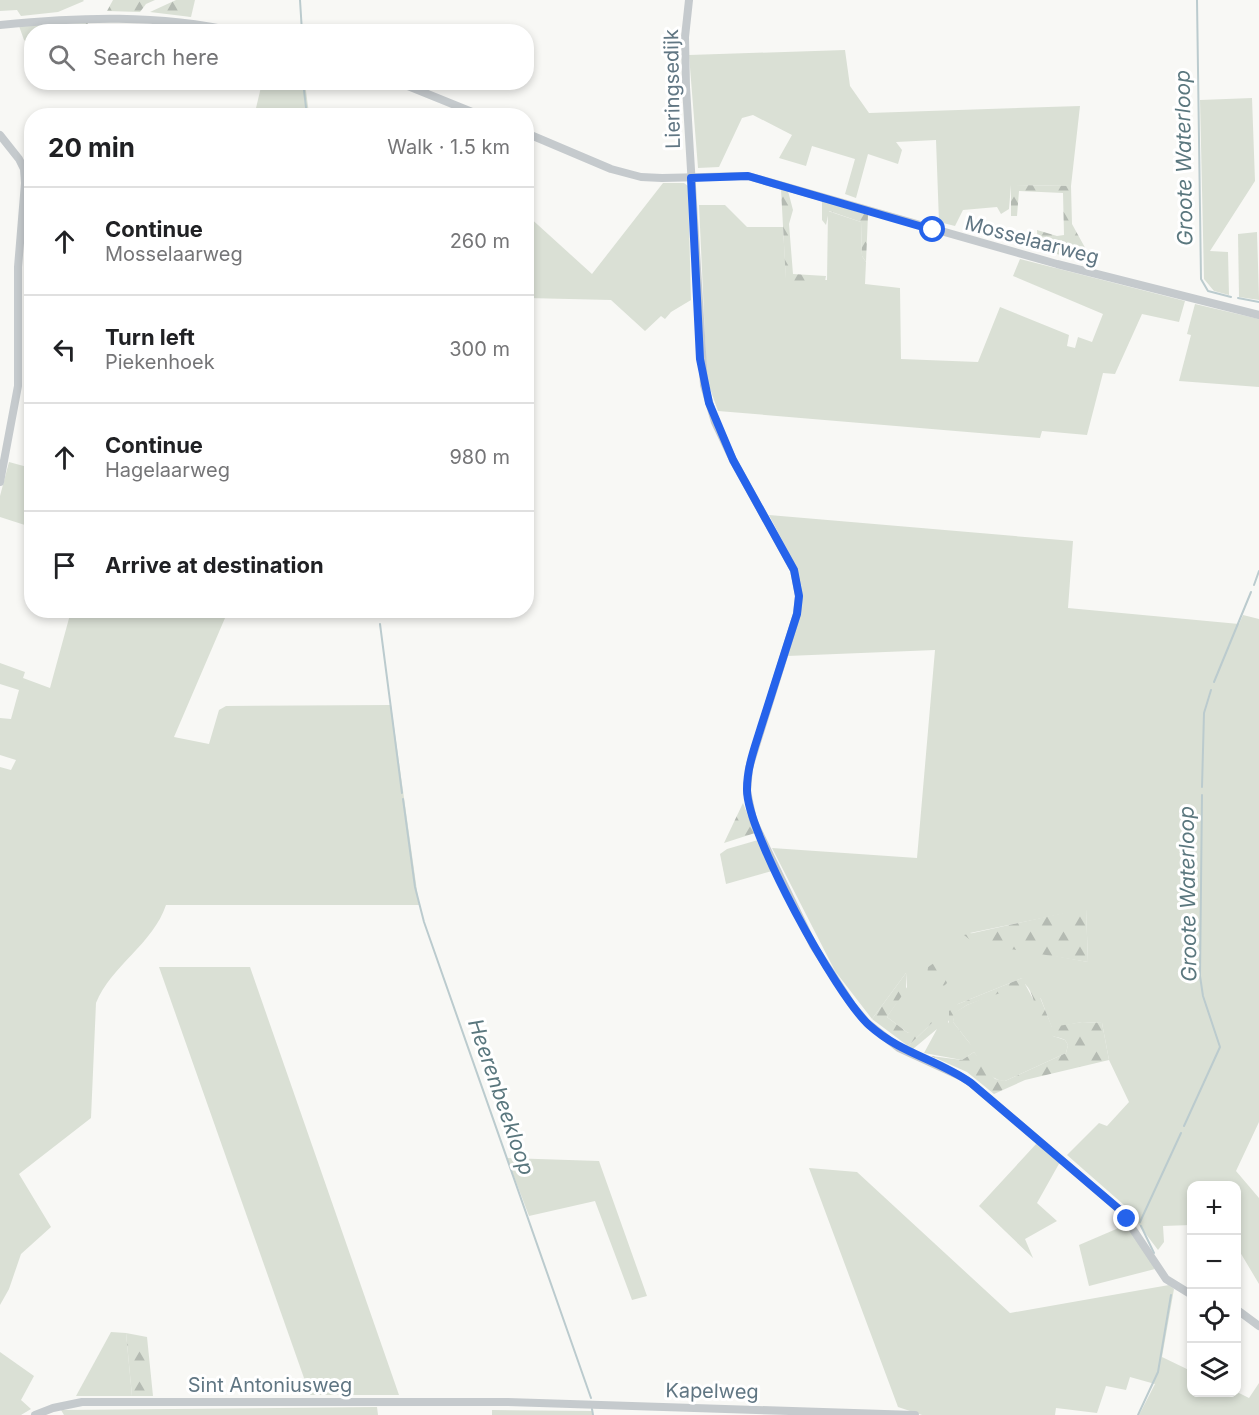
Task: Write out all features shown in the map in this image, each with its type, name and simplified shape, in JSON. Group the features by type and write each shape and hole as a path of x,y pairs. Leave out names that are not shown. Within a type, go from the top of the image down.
{"street":[{"name":"Lieringsedijk","path":"689,0 685,37 704,385 715,422 733,460 794,570 799,588 797,614 749,768 747,791 753,820 813,945 836,984 867,1023 899,1048 960,1076 980,1091 1120,1210 1166,1279 1187,1292"},
{"path":"0,25 123,18 195,24"},
{"path":"418,90 462,108"},
{"path":"0,135 24,169"},
{"name":"Mosselaarweg","path":"534,136 611,169 641,177 748,176 1057,264 1259,315"},
{"path":"0,482 18,386 18,267 24,195"},
{"path":"1241,1313 1259,1326"},
{"name":"Sint Antoniusweg","path":"35,1415 53,1407 81,1402 507,1402"},
{"name":"Kapelweg","path":"507,1402 915,1415"}],"green space":[{"path":"0,0 84,1 58,12 21,16 17,10 0,11"},
{"path":"113,0 155,0 146,4 140,12 107,11"},
{"path":"176,0 195,0 191,17 150,12"},
{"path":"19,26 24,26 24,40"},
{"path":"845,50 850,86 869,113 1080,106 1071,186 1011,185 1009,209 1001,214 997,207 963,210 955,226 939,222 936,140 896,142 902,150 898,164 868,154 856,198 845,194 855,159 812,146 806,166 779,158 792,135 753,115 742,118 719,167 698,168 689,55"},
{"path":"260,90 306,90 308,108 256,108"},
{"path":"1252,98 1255,181 1210,251 1228,252 1229,295 1214,291 1204,279 1200,100"},
{"path":"663,183 684,183 688,186 691,300 671,312 665,319 661,316 645,331 611,300 534,298 534,221 592,274"},
{"path":"1011,185 1071,186 1072,224 1094,264 1038,249 1037,230 1057,236 1064,235 1063,193 1019,191 1017,216 1011,216"},
{"path":"781,189 788,191 793,210 789,224 793,274 826,276 825,281 786,282"},
{"path":"822,201 868,215 866,262 862,256 861,222 829,211 826,225 822,220"},
{"path":"699,205 725,205 747,227 783,227 786,278 827,280 828,211 861,222 862,256 866,262 865,284 900,288 901,359 978,362 1000,307 1069,335 1067,346 1075,348 1078,337 1092,342 1103,314 1013,276 1020,259 1185,301 1179,322 1142,314 1115,374 1103,373 1087,435 1042,431 1040,438 718,411 707,380"},
{"path":"1257,232 1259,300 1239,297 1238,234"},
{"path":"1195,304 1259,319 1259,387 1179,381 1191,335 1187,334"},
{"path":"9,462 24,466 24,525 0,517 0,496"},
{"path":"769,515 1073,541 1068,608 1239,624 1243,615 1259,619 1259,1122 1236,1171 1259,1198 1259,1284 1241,1254 1241,1181 1187,1181 1187,1225 1163,1226 1164,1242 1158,1250 1124,1205 1067,1155 1099,1123 1107,1126 1129,1102 1109,1060 1102,1023 1082,1022 1052,1028 1041,999 1022,978 958,1004 948,1022 971,1045 953,1022 954,1013 967,1005 1021,983 1025,984 1053,1036 1065,1040 1068,1045 1066,1053 1005,1081 995,1078 987,1071 974,1052 962,1060 924,1053 937,1029 913,1049 908,1046 932,1023 908,1033 887,1017 907,987 906,973 872,1019 835,971 772,848 917,858 935,650 787,656 802,589 798,571","holes":["1086,909 1088,962 1001,946 970,933"]},
{"path":"69,618 225,618 174,737 209,744 219,710 226,706 391,705 419,905 166,905 152,932 111,978 96,1003 91,1118 19,1174 51,1227 21,1254 9,1289 0,1305 0,767 11,770 16,760 0,755 0,718 11,719 19,690 0,684 0,663 25,672 23,678 50,688"},
{"path":"743,803 755,833 724,843"},
{"path":"758,840 772,871 726,884 720,854 727,849"},
{"path":"1086,908 1088,962 974,943 964,935"},
{"path":"937,961 947,983 939,991 930,986 927,976 928,967"},
{"path":"159,967 250,967 399,1395 310,1395"},
{"path":"906,973 906,990 887,1017 908,1033 927,1019 932,1023 908,1046 872,1019"},
{"path":"1022,978 1030,979 1035,985 1052,1027 1082,1022 1102,1023 1109,1060 1025,1080 994,1094 967,1072 931,1056 962,1060 974,1052 995,1079 1005,1081 1066,1053 1068,1045 1065,1040 1049,1034 1039,1022 1032,995 1025,984 967,1005 955,1013 953,1022 971,1045 967,1050 949,1026 949,1011 958,1004"},
{"path":"1037,1143 1060,1162 1037,1203 1057,1221 1025,1239 1033,1258 979,1206"},
{"path":"507,1158 599,1161 647,1296 632,1300 595,1201 529,1216"},
{"path":"809,1168 857,1172 1010,1313 1169,1285 1174,1289 1162,1357 1187,1369 1187,1397 1241,1397 1241,1394 1249,1398 1259,1383 1259,1415 1139,1415 1155,1384 1130,1377 1126,1390 1106,1386 1097,1413 1056,1408 1055,1415 922,1415 898,1407"},
{"path":"1128,1224 1155,1269 1089,1286 1079,1245"},
{"path":"111,1332 126,1333 132,1396 76,1396"},
{"path":"126,1333 147,1337 153,1396 132,1396"},
{"path":"0,1352 34,1376 21,1400 31,1409 21,1415 0,1415"},
{"path":"377,1407 378,1415 64,1415 61,1410"},
{"path":"492,1410 593,1411 593,1415 492,1415"}],"waterway":[{"name":"Heerenbeekloop","path":"300,0 302,24"},
{"name":"Groote Waterloop","path":"1197,0 1201,279 1208,291 1231,297"},
{"name":"Heerenbeekloop","path":"304,90 306,108"},
{"name":"Groote Waterloop","path":"1238,298 1259,302"},
{"name":"Groote Waterloop","path":"1254,585 1259,571"},
{"name":"Groote Waterloop","path":"1214,682 1251,592"},
{"name":"Heerenbeekloop","path":"380,624 402,793"},
{"name":"Groote Waterloop","path":"1202,787 1204,713 1211,690"},
{"name":"Groote Waterloop","path":"1184,1126 1220,1047 1203,996 1200,976 1202,795"},
{"name":"Heerenbeekloop","path":"403,799 415,887 424,922 591,1398"},
{"name":"Groote Waterloop","path":"1140,1222 1181,1133"},
{"name":"Groote Waterloop","path":"1141,1226 1154,1253"},
{"name":"Groote Waterloop","path":"1138,1415 1158,1372 1171,1295"},
{"name":"Heerenbeekloop","path":"592,1409 593,1415"}],"route":[{"path":"933,230 748,176 729,174 691,178 700,359 704,385 715,422 733,460 794,570 799,588 797,614 749,768 748,805 813,945 836,984 867,1023 899,1048 971,1083 1120,1210 1127,1219"}]}
